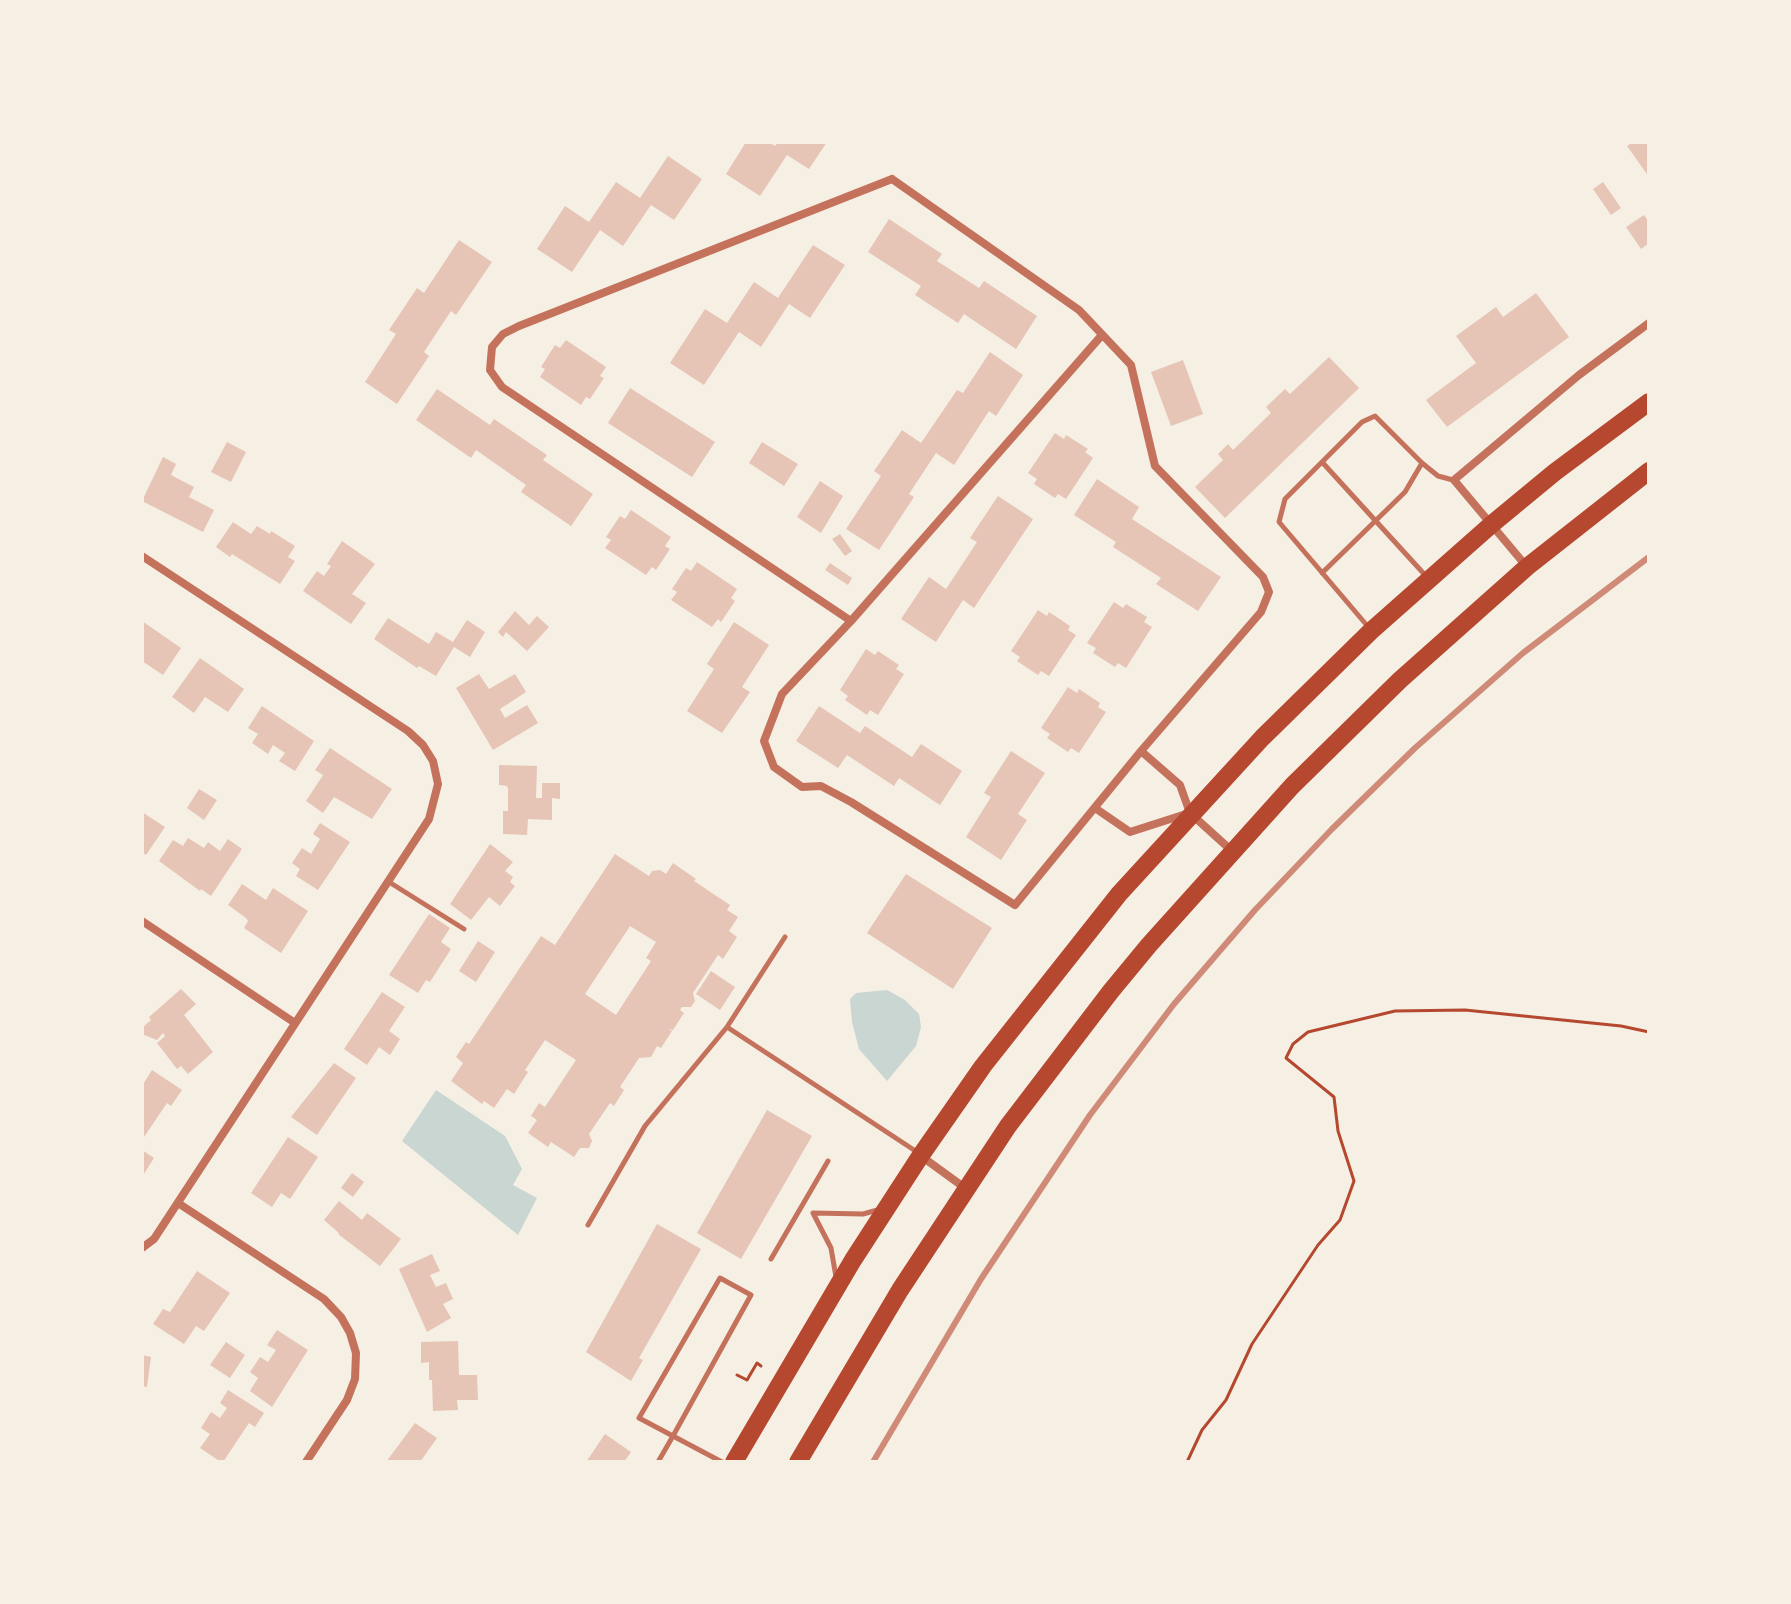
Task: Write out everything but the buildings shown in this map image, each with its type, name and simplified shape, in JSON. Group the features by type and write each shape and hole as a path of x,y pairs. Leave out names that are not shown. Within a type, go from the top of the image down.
{"highway":[{"path":"734,1462 837,1287 921,1155 983,1066 1119,894 1190,813 1371,631 1555,472 1649,402"},
{"path":"798,1462 900,1290 966,1189 1008,1126 1111,991 1232,851 1355,722 1527,567 1649,471"}],"street":[{"path":"851,621 502,387 490,370 492,347 503,334 519,326 892,179 1079,310 1131,365 1155,466 1263,577 1269,592 1261,612 1141,751 1015,905 851,802 821,786 802,787 774,767 764,741 782,694 851,621 1102,335"},
{"path":"1527,567 1454,480 1579,375 1649,323"},
{"path":"142,556 408,731 423,745 433,761 438,784 429,819 154,1239 142,1248"},
{"path":"1141,751 1180,785 1190,813 1232,851"},
{"path":"1095,808 1130,832 1190,813"},
{"path":"142,921 295,1023"},
{"path":"921,1155 966,1189"},
{"path":"178,1203 324,1299 341,1317 350,1333 356,1353 355,1379 347,1400 306,1462"}],"lane":[{"path":"1371,631 1279,522 1285,499 1362,422 1375,416 1438,476 1454,480"},
{"path":"1322,462 1429,579"},
{"path":"1322,573 1405,492 1422,463"},
{"path":"388,881 464,929"},
{"path":"588,1225 645,1126 727,1027 785,937"},
{"path":"727,1027 921,1155"},
{"path":"771,1259 828,1161"},
{"path":"802,1206 813,1213 863,1214 886,1207"},
{"path":"813,1213 835,1260 837,1287"},
{"path":"658,1462 673,1436 751,1295 720,1278 639,1418 673,1436 722,1462"}],"path":[{"path":"1187,1462 1202,1430 1226,1400 1252,1344 1318,1245 1340,1220 1354,1181 1338,1131 1334,1097 1286,1058 1293,1044 1308,1032 1395,1011 1465,1010 1621,1026 1649,1032"},
{"path":"737,1375 747,1380 757,1363 761,1366"}],"shaded area":[{"path":"887,990 905,1000 919,1014 921,1027 916,1046 887,1081 859,1049 850,999 856,993"},
{"path":"436,1090 505,1136 522,1169 513,1185 537,1198 518,1235 402,1141"}],"railway":[{"path":"873,1462 981,1279 1090,1115 1174,1004 1255,910 1415,748 1523,653 1649,557"}]}
